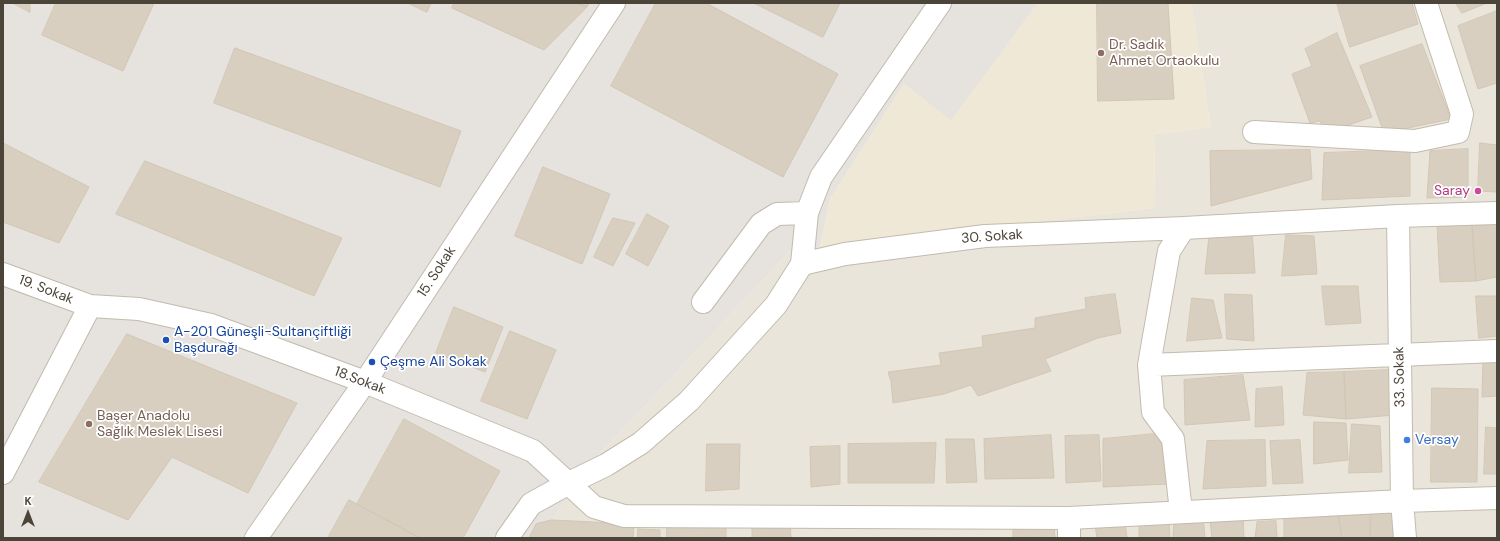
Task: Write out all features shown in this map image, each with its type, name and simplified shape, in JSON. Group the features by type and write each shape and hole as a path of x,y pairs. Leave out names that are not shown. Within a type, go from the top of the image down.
{"street":[{"name":"15. Sokak","path":"256,538 365,382 614,3"},
{"path":"507,538 530,504 606,465 641,443 688,401 776,305 802,264 807,213 821,178 940,3"},
{"path":"1254,132 1415,141 1458,132 1462,114 1426,3"},
{"path":"703,302 761,224 777,214 807,213"},
{"name":"30. Sokak","path":"802,264 845,254 985,236 1184,228 1398,216 1497,213"},
{"name":"33. Sokak","path":"1398,216 1402,501 1405,538"},
{"path":"1181,512 1172,439 1152,412 1149,365 1169,251 1184,228"},
{"name":"19. Sokak","path":"3,274 90,306"},
{"name":"18.Sokak","path":"90,306 139,309 211,325 365,382 533,451 594,507 624,516 1069,528 1181,512 1402,501 1497,498"},
{"path":"3,473 90,306"},
{"path":"1149,365 1497,351"}],"shaded area":[{"path":"3,3 1038,3 951,121 904,84 830,199 820,247 791,250 596,458 539,538 3,538"},
{"path":"1038,3 1191,3 1211,127 1155,134 1154,208 820,247 830,199 904,84 951,120"},
{"path":"1191,3 1497,3 1497,538 539,538 596,458 791,250 1154,208 1155,134 1211,127"}],"building":[{"path":"13,3 30,3 30,12"},
{"path":"56,3 154,3 123,71 42,35"},
{"path":"408,3 431,3 427,12"},
{"path":"454,3 577,3 587,7 544,50 452,8"},
{"path":"577,3 589,3 587,7"},
{"path":"656,3 706,3 838,74 783,177 611,86"},
{"path":"754,3 840,3 823,37"},
{"path":"1097,3 1168,3 1174,99 1098,101"},
{"path":"1337,3 1412,3 1418,24 1350,47"},
{"path":"1456,3 1487,3 1462,13"},
{"path":"1497,11 1497,83 1478,89 1458,26"},
{"path":"1337,33 1372,117 1325,133 1320,121 1310,123 1292,74 1312,66 1305,49"},
{"path":"1422,44 1451,119 1384,133 1360,66"},
{"path":"235,48 461,131 440,187 214,103"},
{"path":"3,143 89,187 59,243 3,222"},
{"path":"1480,143 1497,145 1497,192 1478,191"},
{"path":"1468,149 1468,197 1427,198 1430,151"},
{"path":"1310,150 1312,179 1211,206 1210,151"},
{"path":"1410,150 1410,196 1322,200 1324,153"},
{"path":"145,161 342,238 314,296 116,214"},
{"path":"543,167 610,194 582,264 515,236"},
{"path":"647,214 669,226 648,266 626,254"},
{"path":"613,218 635,223 613,266 594,257"},
{"path":"1472,223 1476,281 1440,282 1437,224"},
{"path":"1472,223 1497,224 1497,277 1476,281"},
{"path":"1252,232 1255,273 1205,274 1209,236"},
{"path":"1286,235 1314,236 1317,274 1282,276"},
{"path":"1322,286 1358,286 1361,323 1326,325"},
{"path":"1115,294 1121,333 1098,338 1045,359 1051,371 978,396 971,385 944,394 893,403 891,381 888,372 941,365 939,353 983,347 982,336 1035,328 1035,318 1086,309 1085,298"},
{"path":"1225,294 1252,295 1254,341 1227,339"},
{"path":"1476,296 1497,296 1497,336 1479,338"},
{"path":"1192,298 1213,300 1222,338 1187,341"},
{"path":"454,307 503,327 485,372 436,353"},
{"path":"510,331 556,350 527,419 481,401"},
{"path":"127,334 297,403 248,493 172,457 128,520 39,482"},
{"path":"1497,361 1497,396 1482,397 1483,362"},
{"path":"1390,370 1395,415 1346,419 1344,372"},
{"path":"1344,372 1346,419 1303,415 1307,373"},
{"path":"1243,375 1250,420 1185,425 1184,380"},
{"path":"1282,387 1284,425 1255,427 1256,389"},
{"path":"1432,388 1478,389 1477,482 1431,482"},
{"path":"404,419 500,471 463,538 420,538 357,504"},
{"path":"1314,422 1346,423 1348,460 1314,464"},
{"path":"1352,424 1380,426 1382,472 1349,473"},
{"path":"1486,427 1497,428 1497,474 1484,474"},
{"path":"1165,433 1169,484 1103,487 1103,439"},
{"path":"1051,435 1054,478 985,479 984,439"},
{"path":"1099,435 1101,481 1066,483 1065,436"},
{"path":"946,439 974,439 977,482 947,483"},
{"path":"1265,440 1266,486 1203,489 1207,441"},
{"path":"1300,440 1303,483 1273,484 1270,441"},
{"path":"936,443 934,483 848,483 848,444"},
{"path":"707,444 740,444 739,489 706,491"},
{"path":"840,446 840,484 811,487 810,447"},
{"path":"349,500 357,504 420,538 328,538"},
{"path":"1399,509 1400,538 1370,538 1371,510"},
{"path":"1370,513 1370,538 1342,538 1338,515"},
{"path":"1338,515 1342,538 1284,538 1284,516"},
{"path":"1203,517 1205,538 1173,538 1174,518"},
{"path":"1243,517 1244,538 1212,538 1210,521"},
{"path":"1169,519 1170,538 1139,538 1139,521"},
{"path":"552,520 634,524 633,538 529,538 536,524"},
{"path":"1276,521 1277,538 1255,538 1257,522"},
{"path":"790,522 791,538 752,538 752,523"},
{"path":"1125,523 1127,538 1097,538 1095,525"},
{"path":"667,525 726,526 726,538 667,538"},
{"path":"1054,525 1055,538 1013,538 1013,529"},
{"path":"638,529 660,530 660,538 638,538"}],"place":[{"name":"Dr. Sadık Ahmet Ortaokulu","path":"1101,53"},
{"name":"Saray","path":"1478,191"},
{"name":"A-201 Güneşli-Sultançiftliği Başdurağı","path":"166,340"},
{"name":"Çeşme Ali Sokak","path":"372,362"},
{"name":"Başer Anadolu Sağlık Meslek Lisesi","path":"89,424"},
{"name":"Versay","path":"1407,440"}]}
